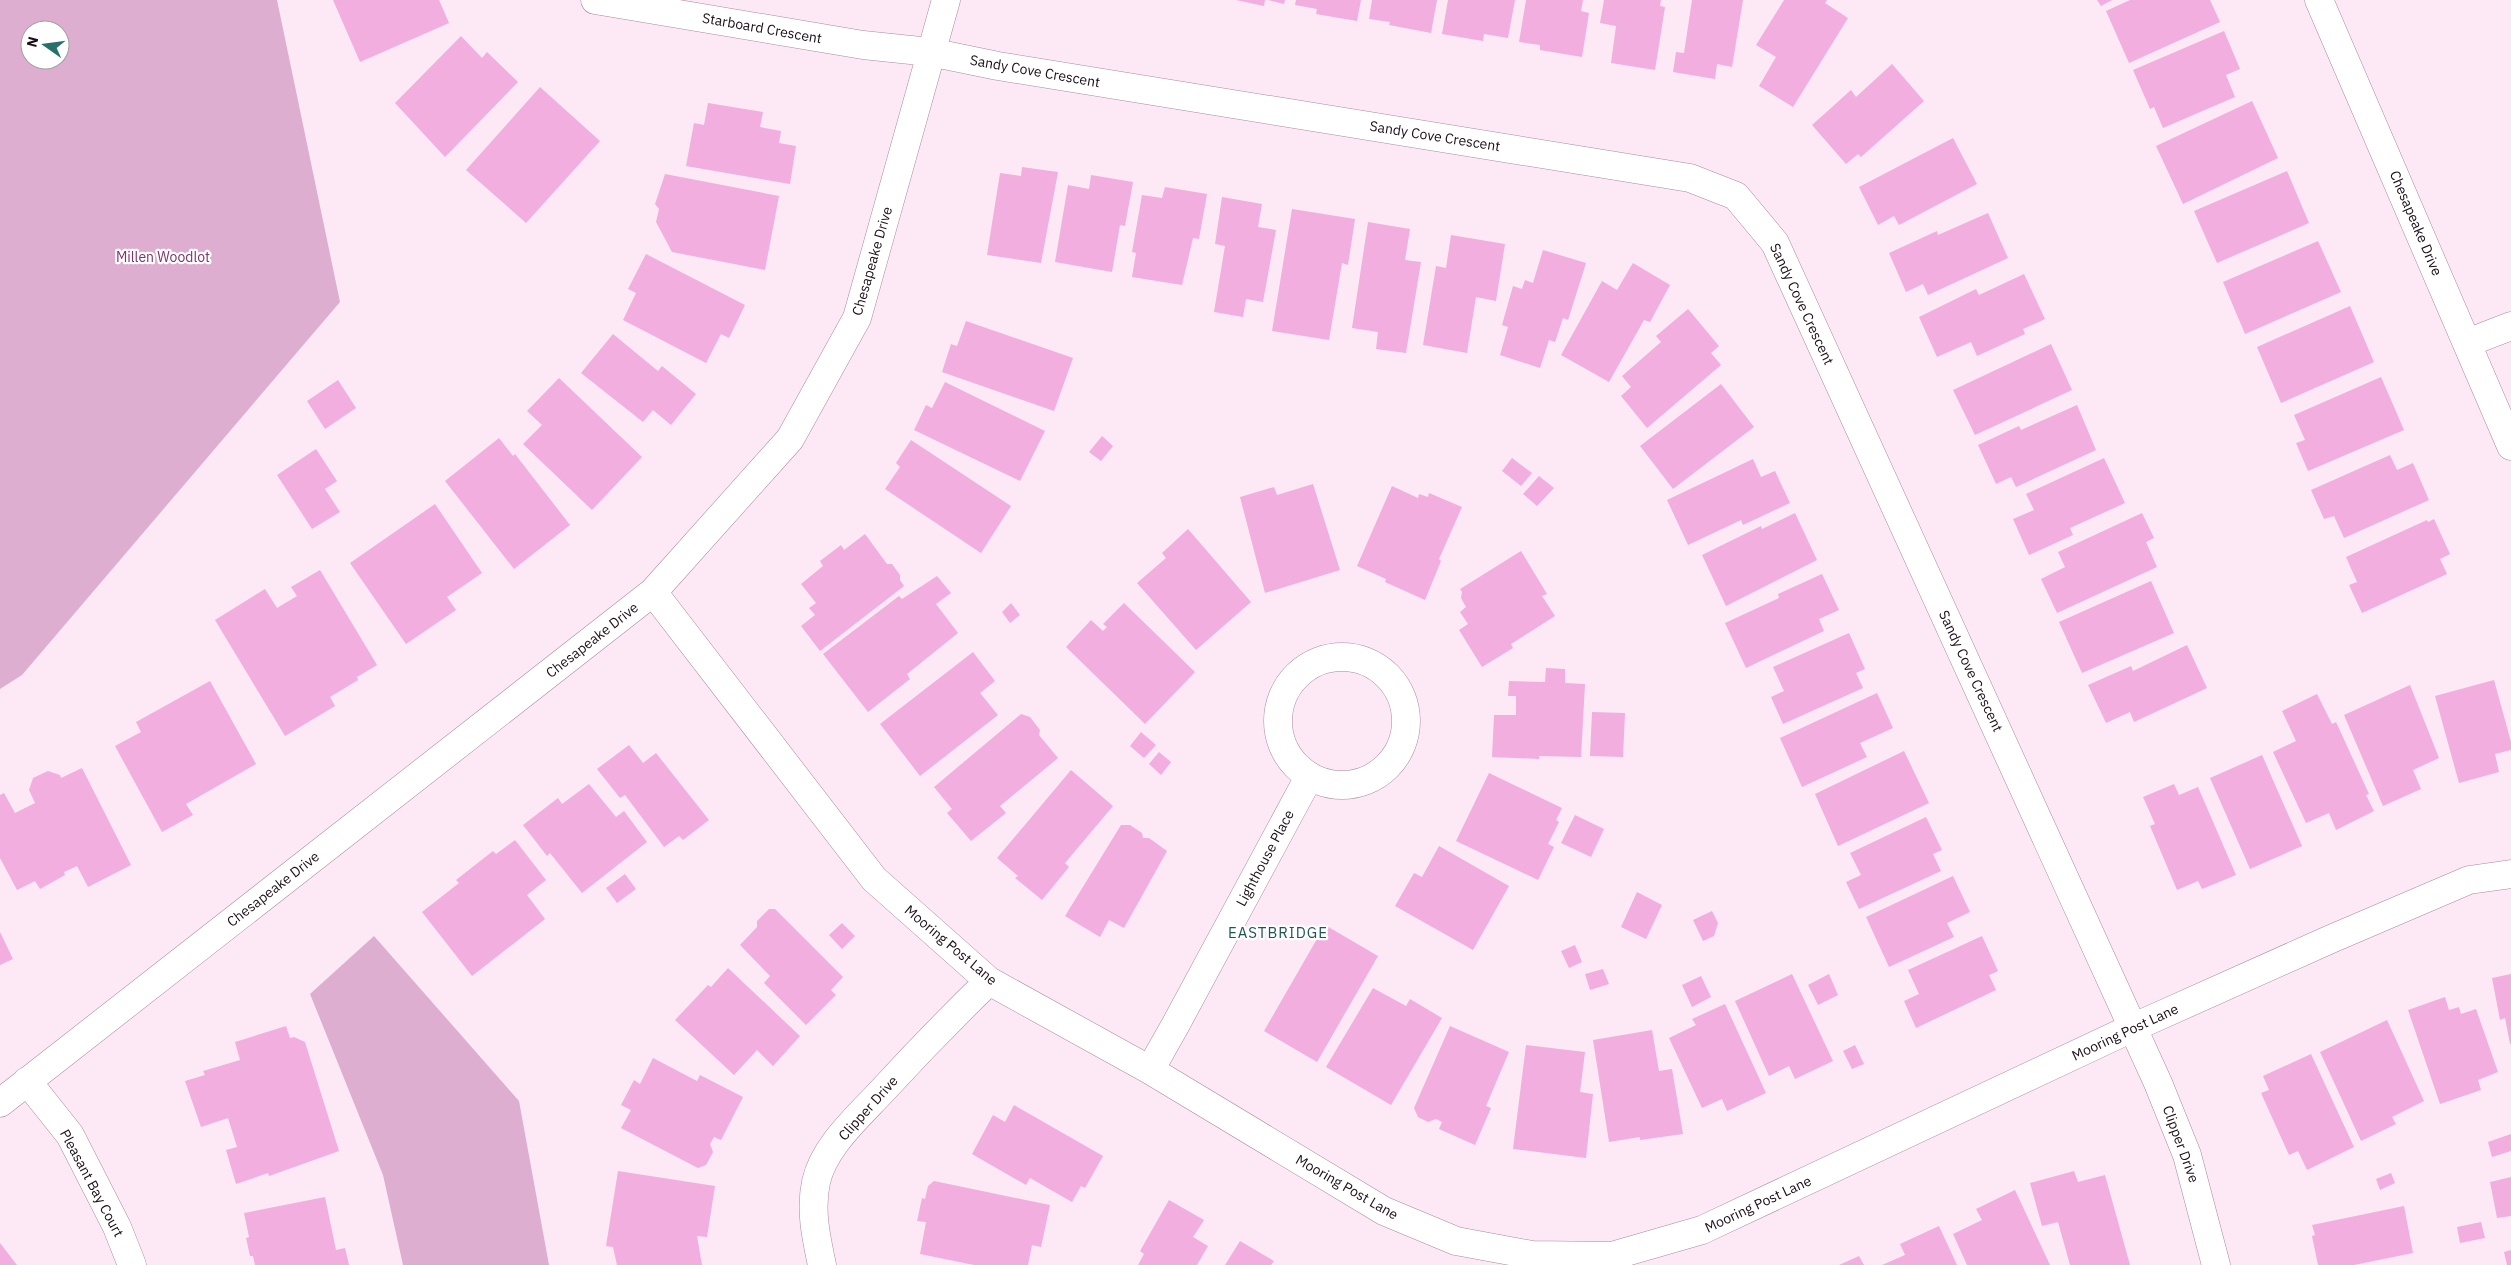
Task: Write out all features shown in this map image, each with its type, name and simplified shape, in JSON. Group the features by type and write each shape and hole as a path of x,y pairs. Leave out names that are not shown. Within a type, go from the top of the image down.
{"street":[{"name":"Starboard Crescent","path":"595,0 863,45 930,52"},
{"name":"Chesapeake Drive","path":"0,1103 653,592 790,439 857,318 946,0"},
{"name":"Chesapeake Drive","path":"2319,0 2511,446"},
{"name":"Sandy Cove Crescent","path":"930,52 1018,69 1690,178 1736,196 1775,244 2113,981 2132,1028"},
{"path":"2467,343 2511,326"},
{"name":"Mooring Post Lane","path":"653,592 874,879 989,981 1150,1070 1384,1211 1456,1241 1532,1255 1612,1256 1702,1230 2132,1028 2469,880 2511,874"},
{"path":"1338,657 1360,660 1380,670 1400,694 1406,715 1404,737 1394,758 1379,774 1352,785 1329,785 1309,777 1299,769 1285,751 1278,730 1279,708 1290,684 1305,668 1326,659 1338,657"},
{"name":"Lighthouse Place","path":"1150,1070 1309,777"},
{"name":"Clipper Drive","path":"822,1265 812,1207 816,1180 828,1156 844,1133 939,1029 989,981"},
{"name":"Clipper Drive","path":"2132,1028 2158,1083 2187,1155 2216,1265"},
{"name":"Pleasant Bay Court","path":"28,1081 70,1135 117,1227 132,1265"}],"green space":[{"name":"Millen Woodlot","path":"0,0 277,0 340,302 22,675 0,689"},
{"path":"374,936 519,1101 549,1265 403,1265 383,1175 310,994"}],"building":[{"path":"333,0 439,0 449,23 360,62"},
{"path":"1236,0 1265,0 1264,6"},
{"path":"1268,0 1285,0 1284,4"},
{"path":"1296,0 1361,0 1357,21 1316,14 1317,9 1295,5"},
{"path":"1372,0 1437,0 1431,33 1389,25 1390,22 1369,19"},
{"path":"1448,0 1515,0 1508,38 1484,34 1483,41 1442,34"},
{"path":"1526,0 1583,0 1581,11 1589,13 1582,57 1540,50 1540,45 1519,42"},
{"path":"1604,0 1661,0 1660,6 1665,7 1655,70 1611,63 1616,26 1600,23"},
{"path":"1692,0 1743,0 1732,67 1717,64 1715,79 1673,72 1676,52 1684,53"},
{"path":"1784,0 1827,0 1825,3 1848,18 1793,107 1759,86 1776,57 1756,45"},
{"path":"2097,0 2112,0 2101,6"},
{"path":"2130,0 2210,0 2220,22 2129,63 2106,11"},
{"path":"2224,31 2240,69 2226,75 2235,97 2163,128 2154,107 2150,109 2133,70"},
{"path":"461,36 482,58 487,52 518,82 445,157 395,103"},
{"path":"1892,64 1924,101 1861,157 1858,154 1846,164 1812,125 1851,90 1856,97"},
{"path":"540,87 600,141 526,223 466,170"},
{"path":"2252,101 2278,158 2183,204 2156,146"},
{"path":"708,103 763,112 760,127 781,131 779,143 796,146 790,184 686,166 694,123 704,125"},
{"path":"1953,138 1977,184 1899,225 1894,216 1878,225 1859,187"},
{"path":"1022,167 1058,172 1041,263 987,255 1000,173 1021,176"},
{"path":"2287,171 2309,223 2217,263 2194,211"},
{"path":"665,174 779,196 765,270 672,252 656,222 659,209 655,204"},
{"path":"1091,175 1133,182 1125,226 1120,225 1112,272 1055,262 1068,185 1089,189"},
{"path":"1165,187 1207,194 1199,239 1193,238 1182,285 1132,277 1136,253 1132,252 1142,195 1162,198"},
{"path":"1222,197 1262,204 1258,227 1276,230 1263,302 1246,299 1243,317 1214,312 1225,246 1215,244"},
{"path":"1292,209 1355,219 1348,265 1342,263 1329,340 1272,331"},
{"path":"1988,213 2008,258 1928,295 1923,284 1906,292 1889,253 1937,231 1938,235"},
{"path":"1368,222 1410,229 1405,260 1421,262 1406,353 1376,349 1378,332 1352,328"},
{"path":"1451,235 1505,244 1496,301 1476,297 1467,353 1423,345 1436,266 1446,268"},
{"path":"2318,241 2341,292 2245,334 2223,282"},
{"path":"1543,250 1586,263 1568,320 1563,318 1555,342 1549,340 1540,368 1500,355 1508,327 1502,325 1513,286 1522,289 1525,280 1533,283"},
{"path":"646,254 745,305 729,338 721,334 706,363 623,320 636,293 628,289"},
{"path":"1633,263 1670,285 1650,322 1644,320 1609,382 1561,355 1602,281 1617,290"},
{"path":"2024,274 2045,319 2023,329 2025,334 1977,356 1971,342 1937,357 1919,317 1976,289 1979,295"},
{"path":"2350,306 2374,362 2281,403 2257,347"},
{"path":"1688,309 1719,346 1711,353 1721,365 1647,428 1621,396 1631,387 1622,376 1661,342 1656,336"},
{"path":"966,321 1073,358 1054,411 942,372 951,344 957,346"},
{"path":"613,334 658,371 662,366 696,394 671,425 653,410 643,422 581,373"},
{"path":"2051,344 2072,390 1975,435 1953,390"},
{"path":"2381,377 2404,430 2308,471 2296,443 2305,440 2294,415"},
{"path":"559,378 642,457 592,510 523,444 542,425 527,411"},
{"path":"338,380 356,408 325,429 307,401"},
{"path":"945,382 1045,431 1020,481 914,430 926,405 932,408"},
{"path":"1721,384 1754,427 1673,489 1640,446"},
{"path":"2077,405 2096,450 2016,487 2011,477 1996,484 1978,445 2019,426 2021,430"},
{"path":"1102,436 1113,446 1101,461 1089,452"},
{"path":"499,438 513,456 515,454 570,525 514,569 445,481"},
{"path":"911,440 1011,506 981,553 885,489 900,467 896,463"},
{"path":"316,449 337,481 325,489 340,512 312,529 277,475"},
{"path":"2390,455 2397,470 2413,463 2429,500 2344,538 2334,516 2324,519 2311,490"},
{"path":"1512,458 1532,473 1521,486 1502,471"},
{"path":"2104,458 2125,503 2070,528 2073,535 2029,555 2013,519 2034,510 2026,494"},
{"path":"1753,459 1761,477 1775,471 1790,503 1743,525 1741,520 1688,545 1667,500"},
{"path":"1539,476 1554,488 1537,506 1523,494"},
{"path":"1313,484 1340,570 1265,593 1240,497 1274,487 1277,495"},
{"path":"1392,486 1418,498 1419,494 1428,497 1429,493 1462,507 1439,559 1441,561 1425,600 1385,582 1386,579 1357,566"},
{"path":"435,504 482,573 447,597 456,610 406,644 350,563"},
{"path":"1795,513 1817,560 1726,606 1702,555 1761,526 1762,529"},
{"path":"2142,513 2154,538 2146,542 2157,567 2057,613 2041,579 2065,567 2058,552"},
{"path":"2434,519 2450,554 2440,559 2447,574 2362,613 2349,585 2357,582 2346,557 2427,520 2428,522"},
{"path":"1188,529 1251,602 1196,650 1137,583 1166,558 1162,553"},
{"path":"865,534 887,564 892,564 900,575 900,580 904,586 820,651 801,626 815,615 809,608 816,603 801,584 823,566 820,561 841,545 844,550"},
{"path":"1521,551 1547,594 1542,596 1555,616 1511,644 1513,648 1482,667 1459,630 1468,624 1460,612 1466,607 1461,598 1462,592 1460,589"},
{"path":"320,570 377,665 357,677 358,680 330,697 335,706 285,736 215,620 265,589 277,608 297,596 291,587"},
{"path":"1822,574 1839,610 1819,619 1824,631 1746,668 1725,623 1779,598 1778,594"},
{"path":"937,576 951,593 936,604 958,633 907,674 910,679 868,712 823,654 899,596 902,599"},
{"path":"2151,581 2174,633 2082,673 2059,622"},
{"path":"1011,603 1020,615 1010,623 1002,612"},
{"path":"1124,603 1195,672 1145,724 1066,647 1091,620 1103,631 1107,627 1103,624"},
{"path":"1849,633 1865,669 1856,673 1863,688 1783,724 1771,697 1784,691 1773,667"},
{"path":"2187,645 2207,688 2134,722 2130,712 2106,723 2088,685 2131,666 2133,671"},
{"path":"973,652 995,681 980,693 998,715 920,776 880,724"},
{"path":"1546,668 1565,669 1565,683 1585,684 1581,757 1539,756 1539,759 1492,757 1494,715 1516,715 1516,696 1508,696 1509,681 1545,682"},
{"path":"2494,680 2511,742 2511,750 2495,754 2499,772 2459,783 2435,696"},
{"path":"210,681 256,764 186,804 193,815 162,832 115,746 141,732 136,722"},
{"path":"2410,685 2439,758 2413,770 2421,789 2383,806 2344,715"},
{"path":"1877,693 1893,728 1860,743 1867,757 1802,787 1780,738"},
{"path":"2317,694 2332,724 2336,722 2369,794 2366,795 2374,811 2336,830 2329,813 2306,823 2273,752 2296,741 2282,711"},
{"path":"1592,712 1625,713 1623,757 1590,756"},
{"path":"1021,714 1030,717 1040,730 1039,735 1058,758 1000,806 1006,813 971,841 947,813 952,809 934,787"},
{"path":"1141,732 1156,745 1144,758 1130,746"},
{"path":"629,745 643,763 656,753 709,820 683,840 679,836 664,847 625,795 620,798 597,769"},
{"path":"1904,751 1929,803 1838,846 1815,794"},
{"path":"1159,752 1171,762 1161,775 1149,764"},
{"path":"2262,755 2302,846 2250,869 2210,778"},
{"path":"82,768 131,865 88,887 77,866 64,872 65,875 40,889 35,881 17,890 0,858 0,795 4,793 15,813 35,803 29,790 33,778 48,771 60,775 61,778"},
{"path":"1071,770 1113,806 1065,863 1069,867 1042,900 1015,878 1018,876 997,858"},
{"path":"1489,773 1562,808 1556,820 1559,822 1548,844 1554,847 1538,880 1456,841"},
{"path":"589,784 616,817 624,811 647,842 582,893 550,853 547,856 523,825 558,798 562,804"},
{"path":"2174,784 2179,795 2198,787 2236,875 2202,889 2198,881 2177,890 2150,826 2155,824 2143,797"},
{"path":"1575,815 1604,829 1591,857 1561,843"},
{"path":"1926,817 1942,850 1933,854 1941,871 1859,909 1846,882 1861,875 1850,853"},
{"path":"1121,825 1130,825 1142,833 1143,838 1149,838 1167,851 1124,928 1109,920 1100,937 1065,916"},
{"path":"515,840 546,880 527,895 545,919 472,976 422,912 459,883 456,880 493,851 496,854"},
{"path":"1439,846 1509,886 1473,950 1395,906 1414,873 1422,877"},
{"path":"625,874 636,889 617,903 606,888"},
{"path":"1953,876 1970,912 1947,923 1954,937 1889,967 1866,917"},
{"path":"1637,892 1662,905 1646,939 1621,927"},
{"path":"769,909 775,909 843,977 831,990 836,995 806,1025 764,983 770,976 740,945 757,927 757,921"},
{"path":"1712,911 1718,923 1714,936 1703,941 1693,920"},
{"path":"842,923 855,936 842,949 829,935"},
{"path":"1325,925 1378,956 1317,1062 1264,1031"},
{"path":"0,932 13,959 0,965"},
{"path":"1982,936 1998,971 1989,975 1996,990 1916,1028 1904,1001 1919,994 1908,970"},
{"path":"1575,945 1582,962 1569,968 1561,951"},
{"path":"728,968 800,1036 773,1066 757,1050 734,1075 675,1020 708,985 711,987"},
{"path":"1603,969 1609,984 1590,990 1585,974"},
{"path":"1792,974 1833,1061 1795,1079 1789,1066 1769,1076 1735,1001"},
{"path":"1829,974 1838,995 1818,1005 1808,985"},
{"path":"2511,974 2510,1044 2505,1018 2500,1020 2492,978"},
{"path":"1701,976 1711,997 1692,1007 1682,985"},
{"path":"1373,988 1406,1006 1410,999 1442,1018 1391,1105 1326,1067"},
{"path":"2445,997 2449,1010 2459,1007 2461,1014 2476,1009 2498,1072 2478,1080 2481,1090 2440,1104 2408,1010"},
{"path":"1725,1004 1766,1093 1727,1111 1722,1099 1702,1108 1669,1038 1696,1025 1692,1019"},
{"path":"2387,1020 2424,1101 2392,1117 2396,1124 2361,1141 2320,1052"},
{"path":"286,1026 290,1038 294,1037 305,1042 339,1151 269,1176 268,1173 236,1184 226,1150 237,1147 228,1118 201,1127 185,1081 205,1075 203,1071 240,1060 235,1042"},
{"path":"1450,1026 1509,1052 1486,1106 1491,1108 1475,1145 1439,1129 1442,1122 1436,1119 1428,1122 1418,1117 1414,1108"},
{"path":"1652,1030 1659,1071 1672,1069 1683,1134 1640,1140 1640,1137 1609,1142 1593,1040"},
{"path":"1526,1045 1585,1052 1580,1092 1593,1094 1586,1158 1513,1149"},
{"path":"1855,1045 1864,1064 1852,1069 1843,1051"},
{"path":"2311,1054 2354,1147 2307,1170 2298,1151 2289,1155 2261,1093 2269,1090 2263,1076"},
{"path":"653,1058 697,1081 700,1075 743,1097 721,1140 714,1137 710,1144 713,1152 706,1165 698,1168 621,1128 631,1110 621,1105 634,1080 640,1084"},
{"path":"1014,1105 1103,1156 1085,1188 1081,1186 1072,1202 1030,1178 1026,1185 972,1154 993,1115 1005,1122"},
{"path":"2511,1134 2511,1151 2492,1157 2488,1142"},
{"path":"618,1171 715,1186 707,1237 697,1236 702,1265 617,1265 613,1247 606,1246"},
{"path":"2074,1171 2078,1182 2105,1175 2130,1265 2070,1265 2058,1222 2042,1226 2030,1183"},
{"path":"2391,1173 2395,1183 2380,1190 2376,1179"},
{"path":"2511,1177 2511,1216 2497,1218 2490,1182"},
{"path":"934,1181 1050,1205 1041,1247 1032,1245 1028,1265 974,1265 920,1254 926,1222 917,1221 922,1198 925,1199 928,1186"},
{"path":"2015,1190 2050,1265 1967,1265 1953,1234 1982,1220 1976,1209"},
{"path":"325,1197 336,1250 345,1248 349,1265 255,1265 253,1256 250,1256 246,1238 249,1237 244,1213"},
{"path":"1169,1200 1204,1220 1193,1237 1208,1246 1197,1265 1138,1265 1144,1254 1140,1251"},
{"path":"2404,1206 2413,1253 2354,1265 2318,1265 2312,1236 2315,1235 2312,1225"},
{"path":"2481,1222 2485,1238 2460,1243 2457,1227"},
{"path":"1939,1226 1957,1265 1882,1265 1905,1255 1900,1244"},
{"path":"1240,1241 1274,1261 1271,1265 1225,1265"},
{"path":"0,1243 17,1265 0,1265"},
{"path":"2511,1250 2511,1265 2507,1265 2504,1252"},
{"path":"1859,1256 1864,1265 1839,1265"}],"district":[{"name":"EASTBRIDGE","path":"1278,932"}]}
